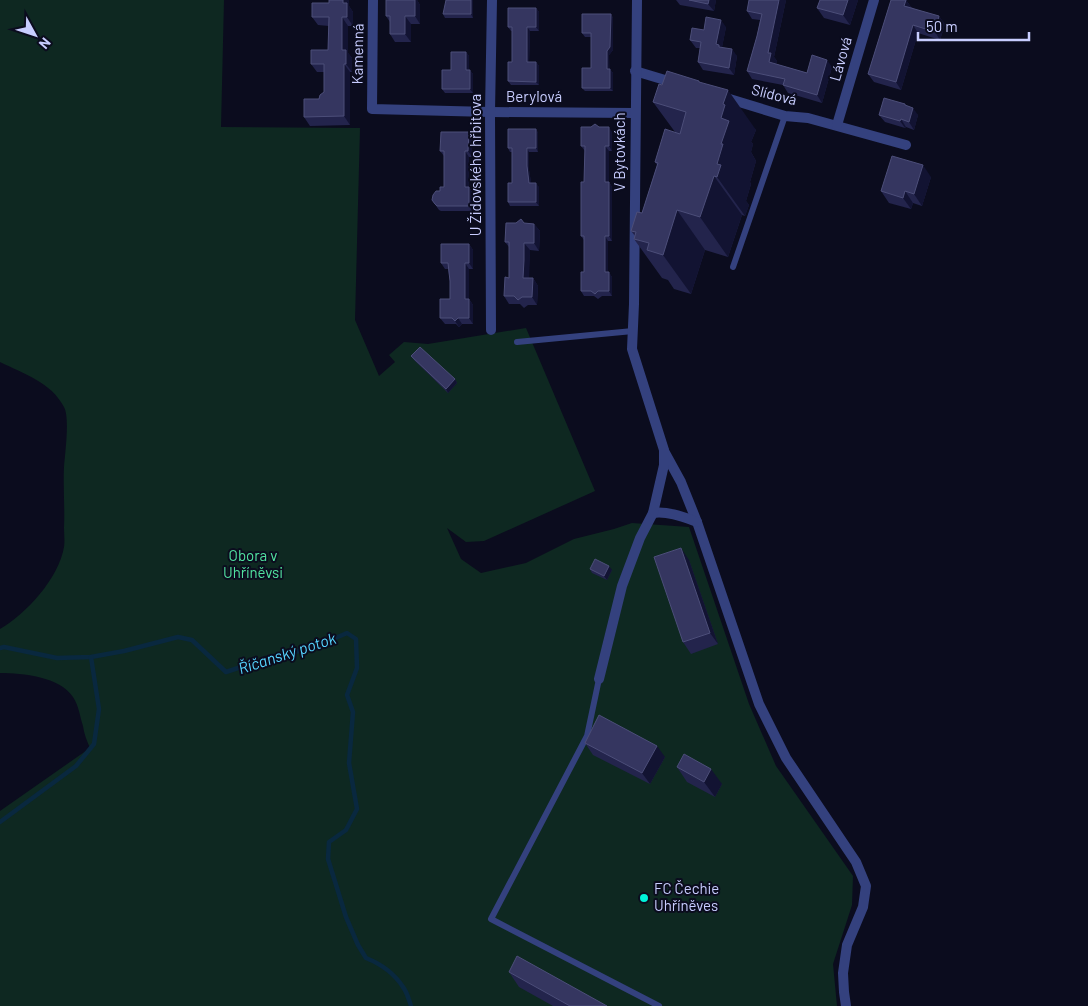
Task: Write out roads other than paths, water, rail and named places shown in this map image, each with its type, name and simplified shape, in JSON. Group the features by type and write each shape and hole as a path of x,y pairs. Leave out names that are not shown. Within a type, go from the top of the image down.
{"street":[{"name":"Kamenná","path":"372,109 373,0"},
{"name":"U Židovského hřbitova","path":"491,330 490,112 492,0"},
{"name":"V Bytovkách","path":"636,0 632,349 664,450"},
{"name":"Lávová","path":"837,126 874,0"},
{"path":"635,71 680,85"},
{"name":"Slídová","path":"709,93 786,116 808,118 906,145"},
{"name":"Berylová","path":"372,109 635,113"},
{"path":"599,679 622,586 640,538 653,513 664,465 664,450"},
{"path":"664,450 681,482 697,522 758,704 786,758 856,862 866,886 863,906 847,945 843,973 846,1006"},
{"path":"653,513 659,512 680,516 697,522"}],"lane":[{"path":"733,266 786,116"},
{"path":"517,342 633,331"},
{"path":"599,679 587,736 491,919 659,1006"}],"waterway":[{"name":"Říčanský potok","path":"0,648 4,647 57,658 91,657 124,651 178,637 192,640 226,672 317,646 347,633 356,639 357,668 347,695 353,712 349,763 357,809 346,830 329,842 328,859 346,917 358,945 366,958 382,966 396,977 406,991 411,1006"},
{"path":"0,822 76,766 94,744 99,709 91,657"}],"place":[{"name":"FC Čechie Uhříněves","path":"644,898"}],"park label":[{"name":"Obora v Uhříněvsi","path":"253,564"}]}
